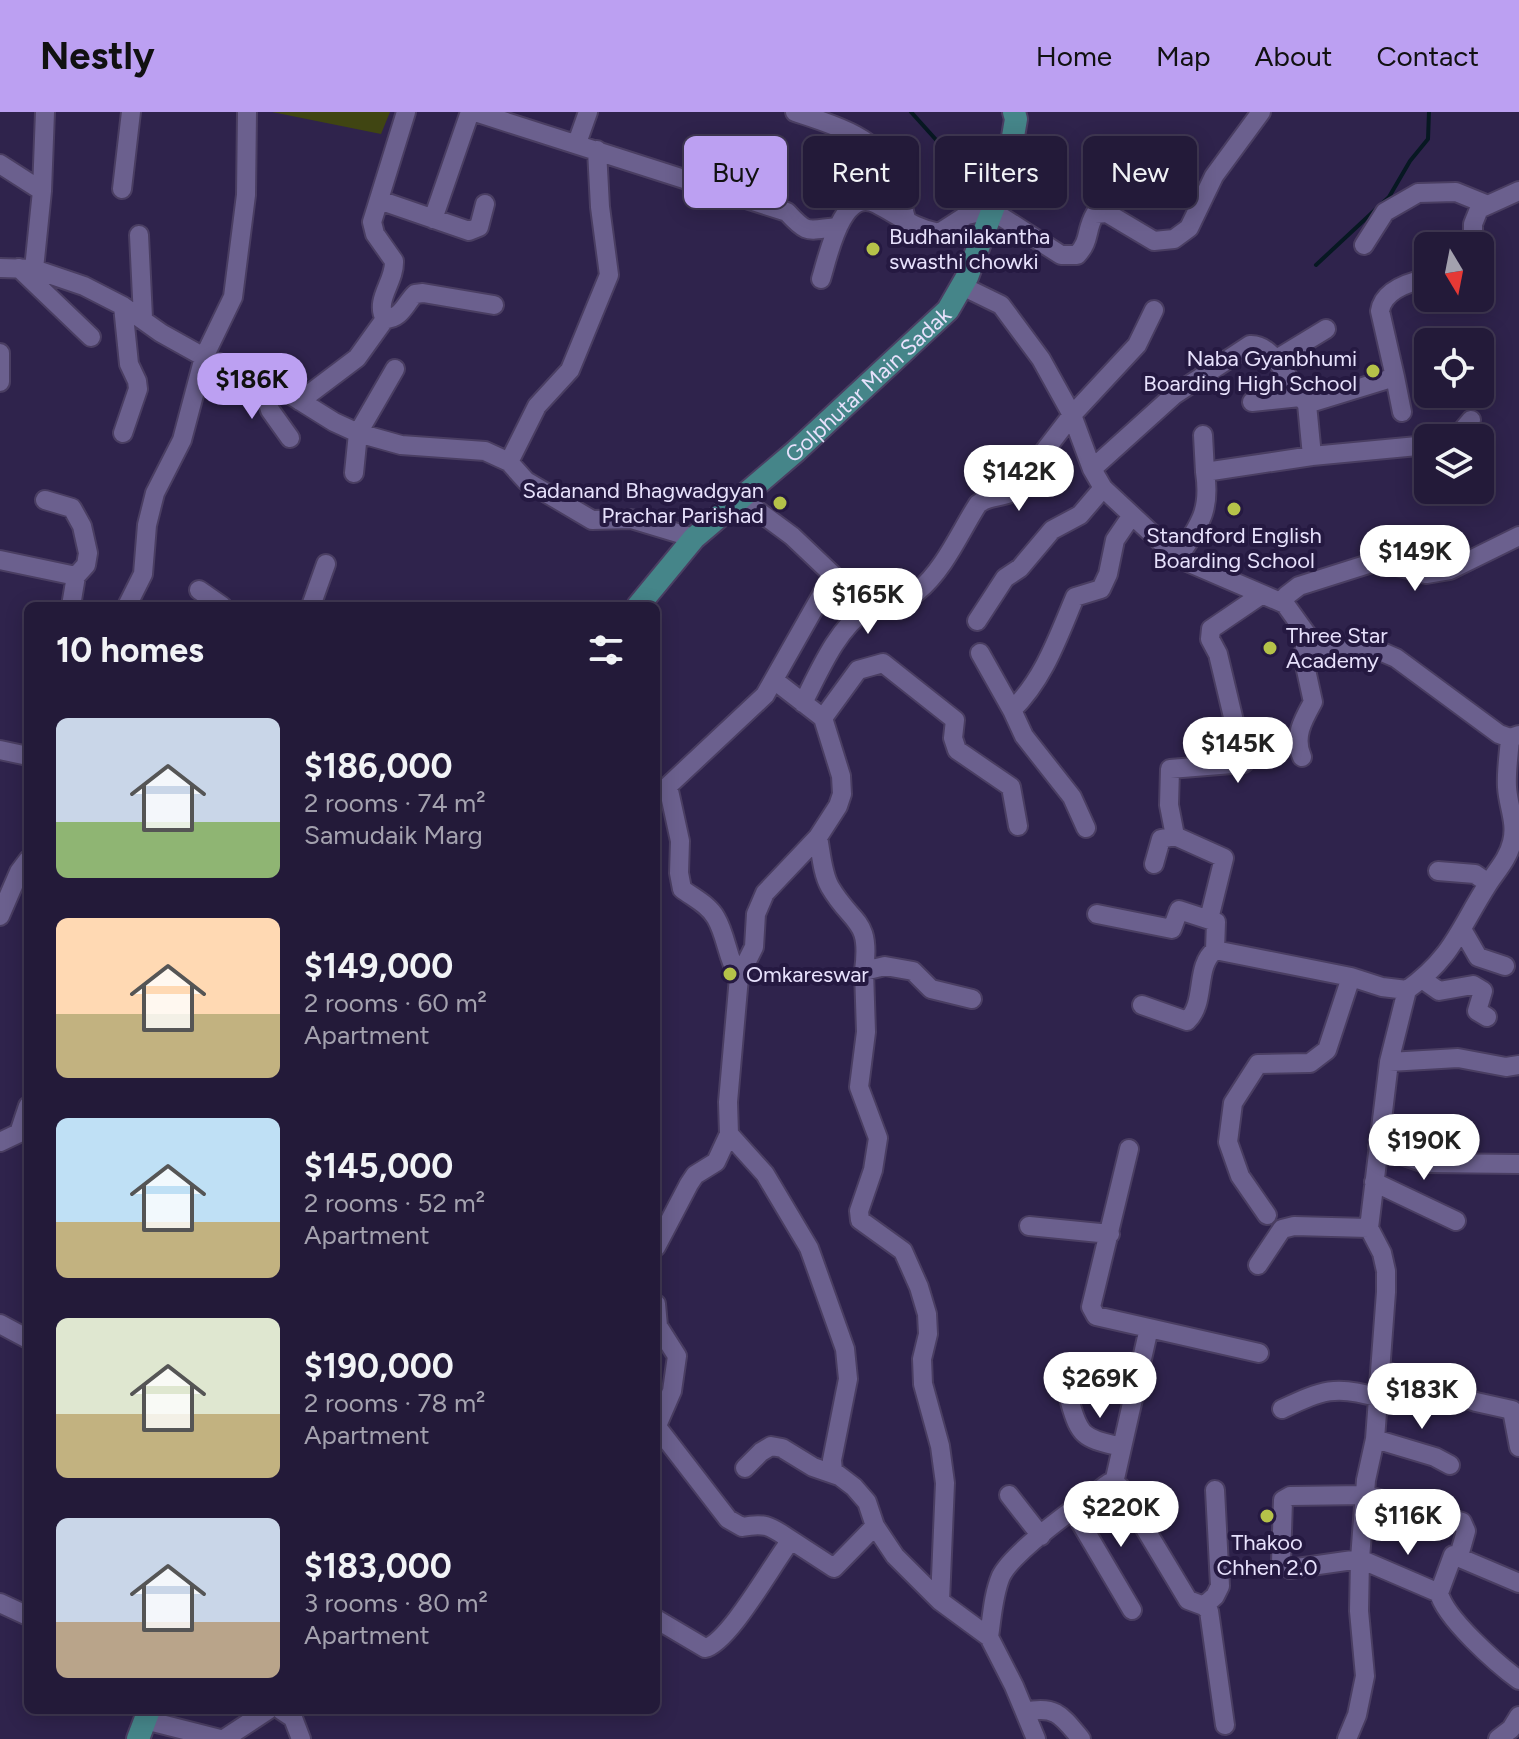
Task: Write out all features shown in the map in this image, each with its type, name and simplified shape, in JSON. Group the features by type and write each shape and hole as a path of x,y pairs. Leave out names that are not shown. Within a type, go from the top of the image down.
{"main road":[{"name":"Golphutar Main Sadak","path":"641,602 694,538 796,451 948,310 962,286 1007,172 1016,119 1014,112"}],"street":[{"path":"26,268 42,191 45,112"},
{"path":"122,189 131,112"},
{"path":"129,602 143,574 147,525 155,493 182,440 204,357 233,297 246,195 247,112"},
{"path":"385,319 380,304 392,280 394,261 375,234 372,222 406,112"},
{"path":"433,219 472,112 787,212 801,228 837,227"},
{"path":"577,143 588,112"},
{"path":"795,112 830,124 877,149 894,172 907,221"},
{"path":"821,279 837,227 849,208 873,201 917,229 939,233 967,215 991,210 1061,255 1077,255 1086,245 1088,226 1095,214 1107,213 1154,241 1174,239 1189,228 1214,176 1261,112"},
{"path":"509,462 537,406 570,370 609,275 600,207 597,150"},
{"path":"0,164 42,191"},
{"path":"1473,232 1479,209 1519,191"},
{"path":"1364,245 1385,212 1418,193 1456,192 1488,205"},
{"path":"379,200 462,230 479,227 485,204"},
{"path":"139,235 143,318"},
{"path":"0,268 26,268 84,286 123,306 161,333 204,357 278,387 334,422 358,433 401,445 485,451 509,462 526,481 592,520 631,519 694,538"},
{"path":"26,268 91,337"},
{"path":"1402,412 1380,311 1381,301 1388,293 1414,283"},
{"path":"962,286 1001,305 1041,359 1072,415 1092,469 1103,488 1178,558 1285,604 1322,650 1373,648 1396,658 1499,734 1514,737 1507,786 1513,818 1510,870 1488,883 1447,955 1414,984 1389,1062 1369,1228 1382,1253 1386,1271 1379,1398 1365,1495 1360,1559 1359,1611 1365,1676 1357,1715 1347,1739"},
{"path":"385,319 393,319 400,314 415,294 494,305"},
{"path":"123,306 129,364 138,389 123,433"},
{"path":"803,703 827,655 853,621 867,609 916,594 931,579 978,504 986,498 1004,497 1013,492 1072,415 1137,345 1154,310"},
{"path":"300,401 357,358 385,319"},
{"path":"1275,360 1326,329"},
{"path":"1092,469 1174,395 1250,345 1260,344 1269,351 1304,401 1312,456"},
{"path":"0,353 0,382"},
{"path":"354,473 358,433 395,369"},
{"path":"1252,402 1304,401 1395,377"},
{"path":"261,380 270,410 290,438"},
{"path":"1468,424 1471,420"},
{"path":"1178,558 1204,517 1207,485 1203,435"},
{"path":"1205,472 1312,456 1414,446"},
{"path":"977,621 1005,578 1020,568 1052,530 1080,515 1103,488"},
{"path":"739,497 792,536 833,575 765,695 662,783 680,841 682,889 709,909 717,920 730,964 739,977"},
{"path":"45,500 72,508 82,526 88,553 86,565 76,576 72,602"},
{"path":"1012,710 1028,695 1051,656 1075,597 1101,589 1108,574 1115,540 1132,515"},
{"path":"1285,604 1286,596 1299,586 1378,561 1426,574 1450,570 1519,536"},
{"path":"0,560 76,576"},
{"path":"312,602 326,564"},
{"path":"199,590 216,602"},
{"path":"1154,864 1169,805 1170,769 1244,763 1218,654 1210,639 1211,629 1261,595"},
{"path":"1302,757 1297,745 1299,735 1313,702 1303,656 1308,636"},
{"path":"980,653 1024,736 1072,797 1086,828"},
{"path":"823,718 858,670 883,663 955,720 953,738 957,750 1011,787 1018,826"},
{"path":"660,1239 689,1184 695,1175 716,1162 729,1134 728,1102 739,977 754,947 756,914 765,893 833,817 842,794 841,776 823,718 774,680"},
{"path":"0,750 24,755"},
{"path":"818,837 829,885 864,930 867,950 864,971 866,1032 859,1087 878,1138 873,1170 859,1211 860,1220 903,1251 927,1314 928,1334 922,1359 923,1384 940,1446 945,1483 940,1601"},
{"path":"1161,837 1224,858 1209,919"},
{"path":"0,916 24,865"},
{"path":"1438,871 1475,874 1488,883"},
{"path":"1097,914 1172,929 1179,910 1209,919 1216,922 1215,950"},
{"path":"1463,931 1478,957 1505,966"},
{"path":"1142,1005 1187,1021 1194,1014 1206,957 1215,950 1351,977 1382,987 1414,984 1439,991 1473,985 1483,991 1477,1011 1487,1017"},
{"path":"864,971 885,966 913,971 931,989 972,999"},
{"path":"1267,1215 1240,1176 1228,1142 1233,1103 1258,1064 1310,1063 1327,1050 1351,977"},
{"path":"1389,1062 1458,1058 1506,1067 1519,1065"},
{"path":"0,1142 19,1133 24,1118"},
{"path":"729,1134 765,1174 809,1248 845,1349 848,1379 831,1467 867,1502 875,1526 895,1556 940,1601 989,1637 1036,1739"},
{"path":"1378,1147 1425,1163 1519,1164"},
{"path":"1129,1149 1091,1307 1096,1316 1259,1353"},
{"path":"1374,1182 1456,1221"},
{"path":"1029,1226 1110,1234"},
{"path":"1258,1265 1282,1229 1294,1226 1369,1228"},
{"path":"0,1324 24,1337"},
{"path":"1114,1483 1149,1328"},
{"path":"660,1329 677,1356 672,1391 660,1419"},
{"path":"1381,1370 1476,1402 1516,1410 1519,1447"},
{"path":"1282,1409 1321,1391 1355,1390 1379,1398"},
{"path":"1070,1402 1077,1427 1086,1438 1121,1447"},
{"path":"660,1433 728,1519 742,1527 770,1526 834,1568 875,1526"},
{"path":"1375,1439 1435,1457 1450,1465"},
{"path":"745,1468 771,1446 782,1448 813,1467 839,1476"},
{"path":"989,1637 995,1595 1008,1564 1073,1510 1109,1483 1114,1483 1120,1487 1188,1600 1204,1606 1212,1618 1225,1725"},
{"path":"1204,1606 1220,1586 1215,1490"},
{"path":"1009,1495 1041,1536"},
{"path":"1439,1593 1360,1559 1290,1569 1284,1567 1281,1563 1283,1500 1290,1496 1365,1495 1462,1522 1466,1531 1459,1556"},
{"path":"1073,1510 1132,1610"},
{"path":"660,1621 705,1648 711,1647 731,1627 791,1540"},
{"path":"1519,1583 1459,1556 1450,1557 1439,1593 1445,1608 1493,1659 1519,1680"},
{"path":"0,1603 24,1614"},
{"path":"1025,1712 1052,1710 1064,1718 1081,1739"},
{"path":"144,1723 215,1738 260,1714"},
{"path":"287,1714 293,1718 301,1739"},
{"path":"1498,1739 1511,1729 1519,1716"}],"green space":[{"path":"272,112 390,112 381,134"}],"waterway":[{"path":"911,112 935,139"},
{"path":"1316,265 1389,197 1410,161 1428,139 1429,112"}],"place":[{"name":"Budhanilakantha swasthi chowki","path":"873,249"},
{"name":"Naba Gyanbhumi Boarding High School","path":"1373,371"},
{"name":"Sadanand Bhagwadgyan Prachar Parishad","path":"780,503"},
{"name":"Standford English Boarding School","path":"1234,509"},
{"name":"Three Star Academy","path":"1270,648"},
{"name":"Omkareswar","path":"730,974"},
{"name":"Thakoo Chhen 2.0","path":"1267,1516"}]}
